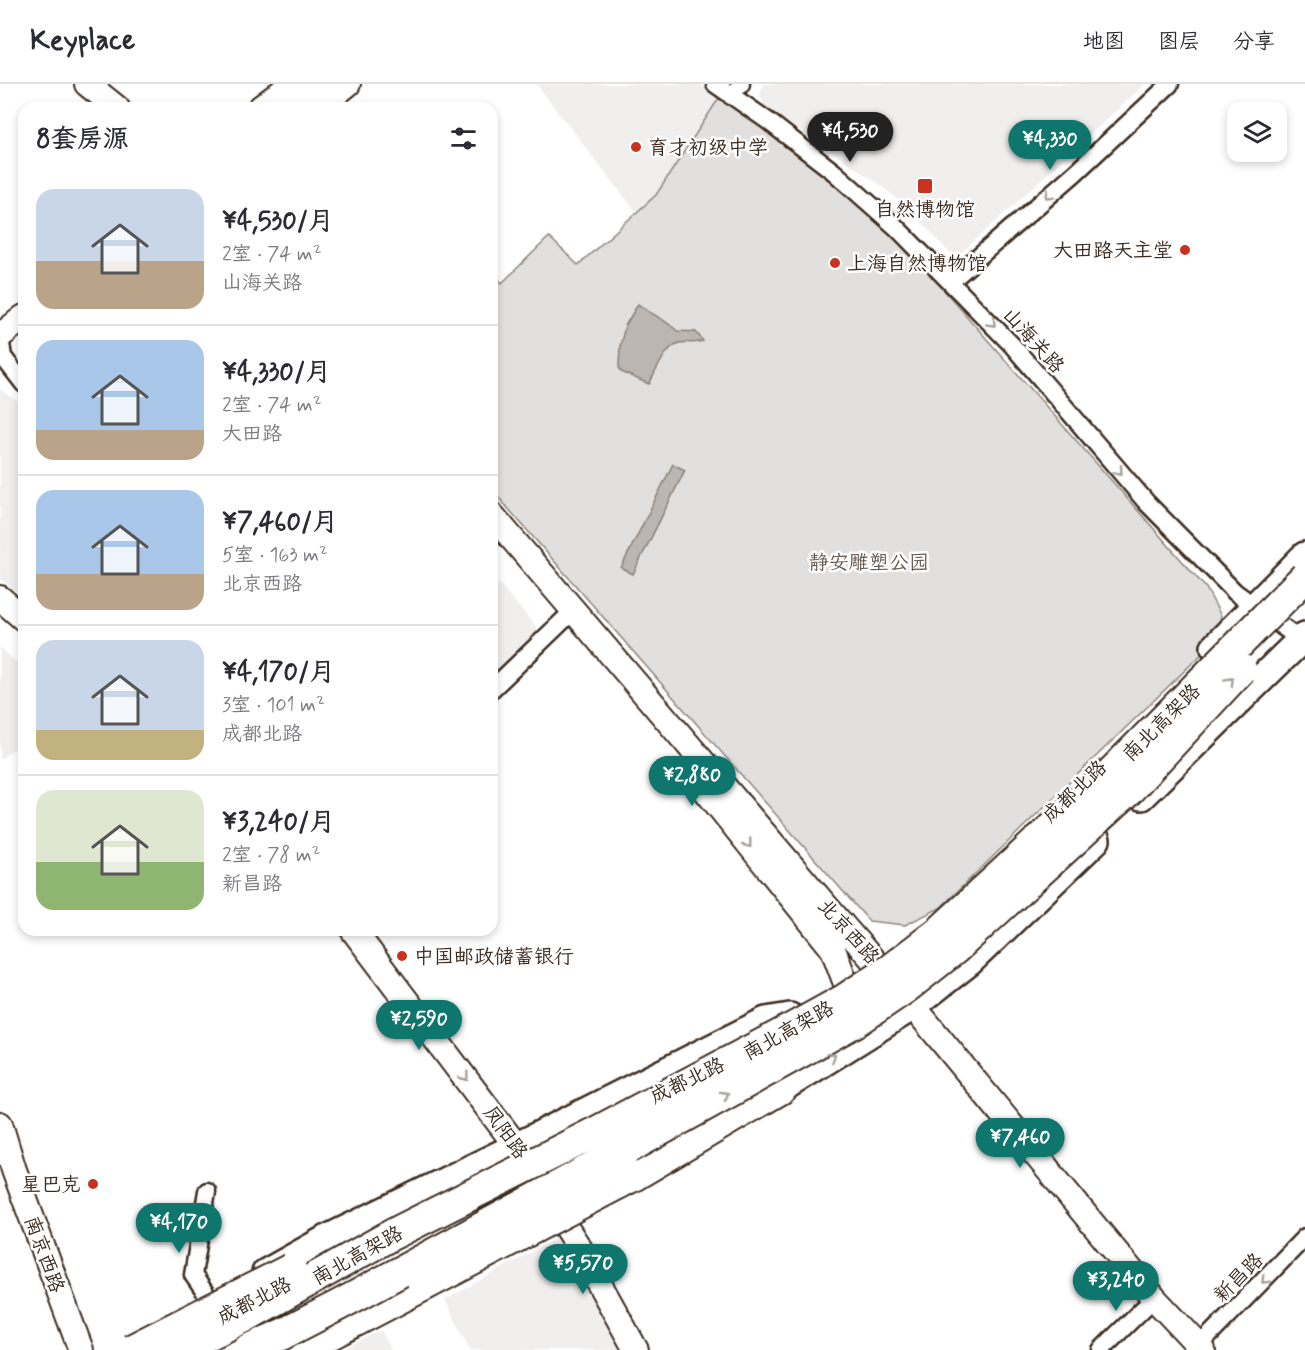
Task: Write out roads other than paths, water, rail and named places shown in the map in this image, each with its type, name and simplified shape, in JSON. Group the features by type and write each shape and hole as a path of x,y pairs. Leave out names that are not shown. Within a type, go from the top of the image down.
{"highway":[{"name":"南北高架路","path":"169,1339 245,1317 393,1234 598,1131 845,999 892,968 939,932 1109,775 1305,577"},
{"name":"南北高架路","path":"248,1350 341,1304 614,1156 857,1021 908,987 955,949 1127,792 1305,602"},
{"path":"131,1350 169,1339 269,1280 790,1017"},
{"path":"300,1350 633,1176 782,1088"},
{"path":"269,1280 343,1262"},
{"path":"292,1350 341,1304"}],"main road":[{"path":"87,84 110,102"},
{"path":"269,102 292,84"},
{"path":"298,102 321,84"},
{"path":"326,102 348,84"},
{"path":"0,337 18,322"},
{"name":"北京西路","path":"498,523 569,616 876,962 1154,1298 1201,1348"},
{"path":"498,539 569,616 833,949 845,981"},
{"name":"成都北路","path":"790,1017 876,962 931,923 972,889 1103,765 1305,556"},
{"path":"0,598 18,614"},
{"path":"280,1350 501,1232 557,1214 679,1162 782,1088 913,1006 969,962 1304,639"},
{"name":"凤阳路","path":"358,936 523,1153 636,1350"},
{"path":"116,1350 169,1339 213,1304 325,1240 523,1153 766,1021 790,1017"},
{"name":"南京西路","path":"0,1124 14,1170 81,1350"},
{"name":"成都北路","path":"169,1339 271,1292 523,1153"},
{"path":"327,1350 497,1258 557,1214"},
{"path":"497,1258 501,1232"}],"street":[{"name":"山海关路","path":"715,84 736,90 768,122 834,172 896,227 1012,345 1147,503 1235,592 1304,639"},
{"path":"951,281 1075,173 1170,84"},
{"path":"0,337 3,357 18,376"},
{"path":"498,683 569,616"},
{"path":"207,1191 193,1275 213,1304"},
{"name":"新昌路","path":"1201,1348 1305,1237"},
{"path":"1101,1350 1154,1298"}],"place":[{"name":"育才初级中学","path":"636,147"},
{"name":"自然博物馆","path":"925,186"},
{"name":"大田路天主堂","path":"1185,250"},
{"name":"上海自然博物馆","path":"835,263"},
{"name":"中国邮政储蓄银行","path":"402,956"},
{"name":"星巴克","path":"93,1184"}],"park label":[{"name":"静安雕塑公园","path":"869,562"}]}
